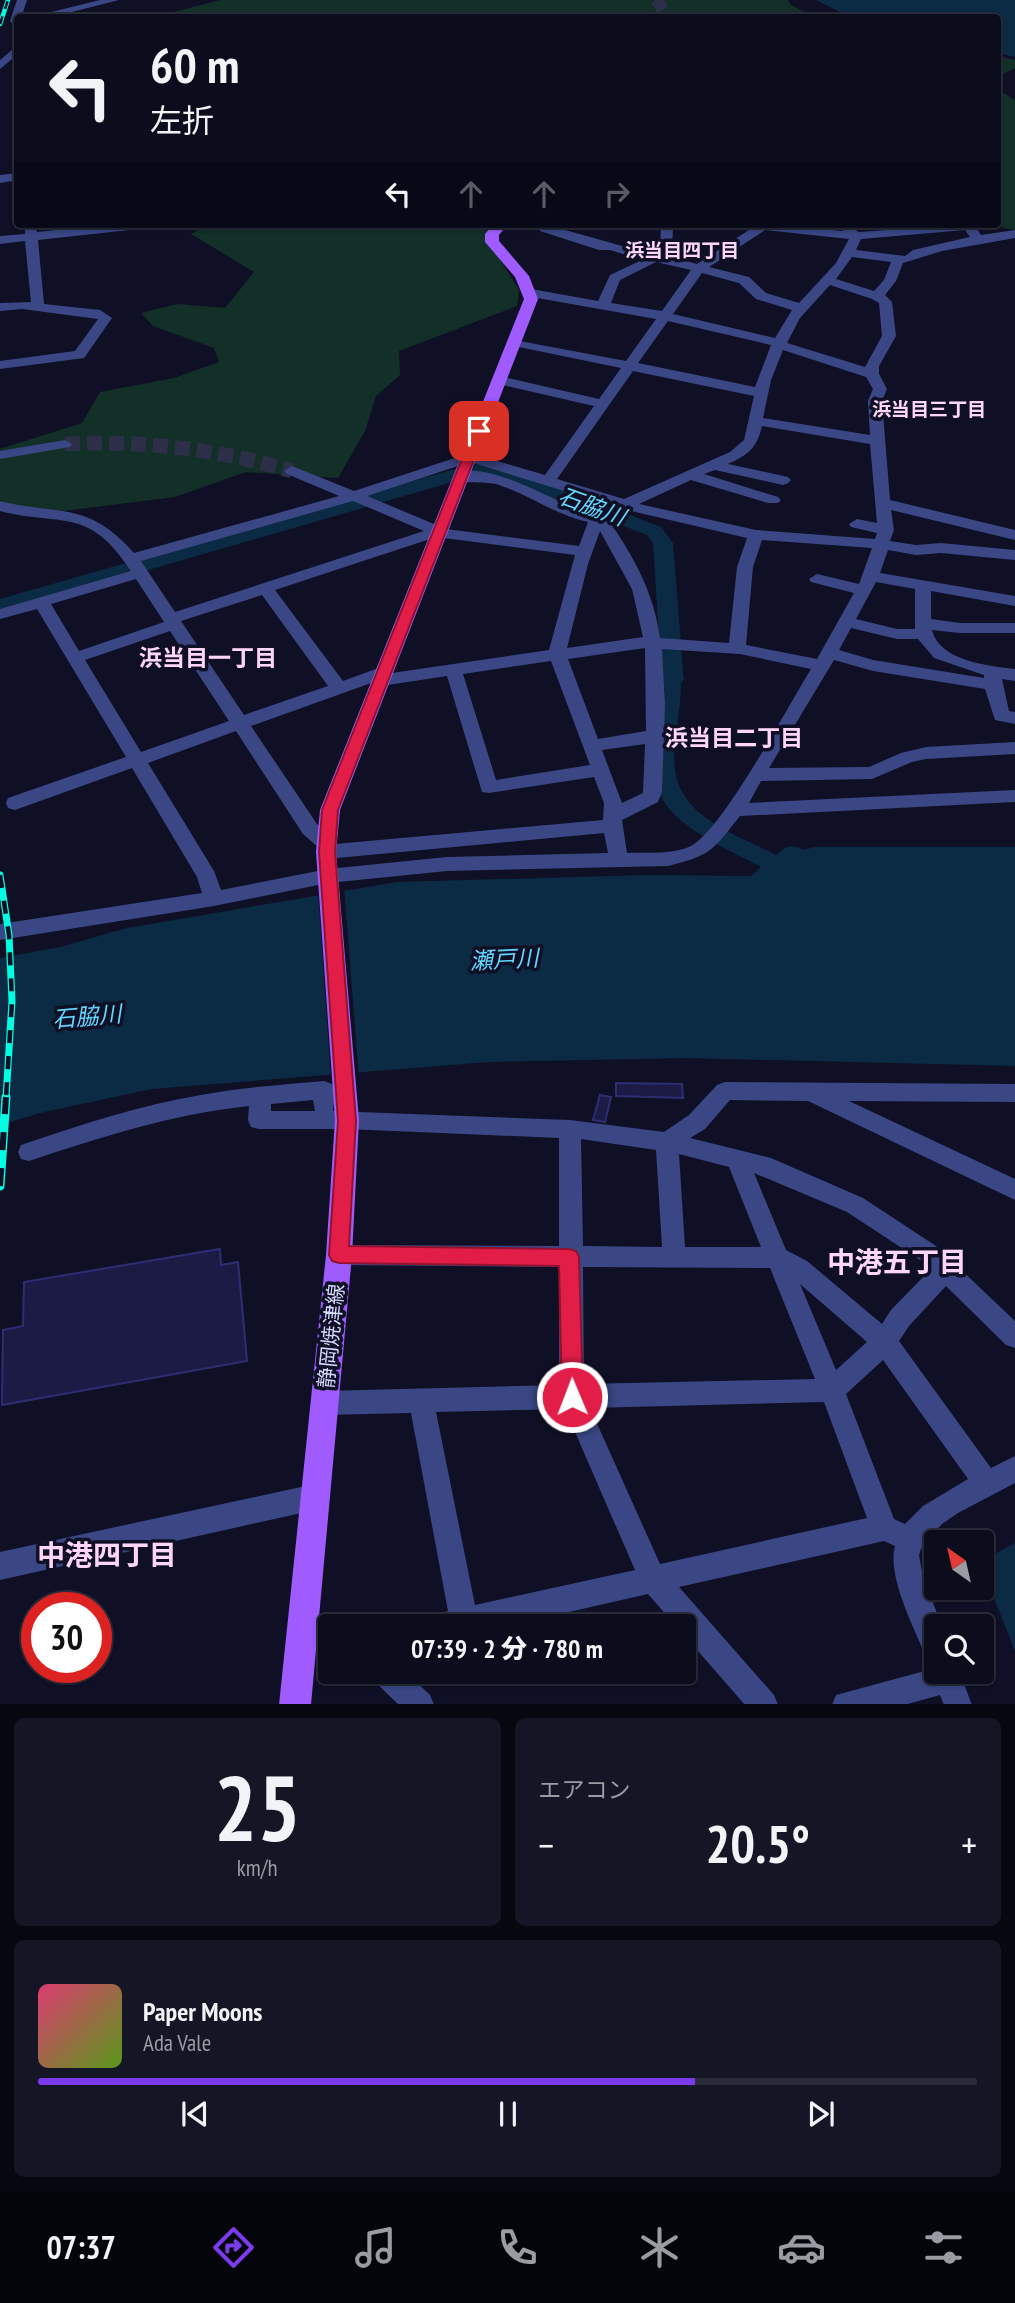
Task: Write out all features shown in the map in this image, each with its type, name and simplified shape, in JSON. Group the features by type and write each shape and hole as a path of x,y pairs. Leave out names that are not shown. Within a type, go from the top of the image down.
{"main road":[{"path":"497,228 492,234 492,242 531,293"},
{"name":"静岡焼津線","path":"295,1704 317,1630 315,1497 339,1255 339,1112 326,847 330,810 531,299 531,293"}],"street":[{"path":"51,14 54,0"},
{"path":"51,14 84,3 114,0"},
{"path":"0,66 14,52"},
{"path":"0,240 30,230 66,228"},
{"path":"544,228 603,247 611,246 744,280 761,296 800,308"},
{"path":"659,259 666,228"},
{"path":"549,480 699,268 760,228"},
{"path":"782,228 857,236 947,228"},
{"path":"844,228 857,236"},
{"path":"970,228 978,240"},
{"path":"30,230 38,307"},
{"path":"849,253 907,260 917,253 1015,234"},
{"path":"619,861 613,803 557,653 596,522 625,504 743,451 754,436 762,393 785,330 800,308 849,253 857,236"},
{"path":"602,306 615,278 659,259"},
{"path":"877,296 890,281 898,261"},
{"path":"0,932 328,879 447,864 619,861 683,857 708,843 730,817 757,775 847,622 868,583 884,537 884,504 880,483 875,401 880,389 872,374 872,366 890,336 888,309 877,296 827,280"},
{"path":"531,293 665,316 779,344 872,374"},
{"path":"0,307 38,307 100,314 105,318 79,355 0,365"},
{"path":"514,342 762,393"},
{"path":"499,380 602,404"},
{"path":"757,421 878,441"},
{"path":"0,455 65,444"},
{"path":"714,465 783,480"},
{"path":"0,506 13,510 65,514 93,522 113,537 310,829 326,847 613,821 651,797 654,788 652,765 656,736 656,691 653,642 641,593 628,565 600,519 569,512 535,494 465,468"},
{"path":"0,614 41,602 135,566 465,468 549,480 672,518 756,535 884,537"},
{"path":"292,471 439,532 586,552"},
{"path":"690,475 773,500"},
{"path":"884,504 1015,535"},
{"path":"779,536 785,516"},
{"path":"857,524 916,550 941,548 1015,555"},
{"path":"75,658 265,587 439,532"},
{"path":"737,649 745,568 756,535"},
{"path":"817,579 923,584 1015,601"},
{"path":"923,584 925,629 930,647 993,679"},
{"path":"265,587 339,688"},
{"path":"41,602 207,876 214,899"},
{"path":"847,622 897,634 925,629 1015,628"},
{"path":"15,803 339,688 383,676 453,669 557,653 653,642 679,643 993,679 1015,675"},
{"path":"453,669 489,787 599,770"},
{"path":"993,679 1001,716 1015,718"},
{"path":"590,746 656,736"},
{"path":"757,775 872,773 907,757 926,753 1015,748"},
{"path":"730,817 1015,796"},
{"path":"29,1152 159,1111 225,1098 324,1090 339,1112"},
{"path":"667,1142 697,1122 725,1091 1015,1093"},
{"path":"808,1091 1015,1190"},
{"path":"261,1096 259,1120 339,1112 570,1129 667,1142 771,1168 855,1205 928,1253 1015,1337"},
{"path":"570,1129 572,1397 653,1579 764,1704"},
{"path":"667,1142 674,1258"},
{"path":"737,1160 832,1390 906,1557 924,1614"},
{"path":"339,1255 779,1258 799,1268 886,1342 988,1485"},
{"path":"324,1404 832,1390 886,1342 900,1318 946,1269"},
{"path":"421,1401 453,1614"},
{"path":"495,1614 653,1579 896,1533 1015,1469"},
{"path":"0,1566 315,1497"},
{"path":"398,1684 419,1704"},
{"path":"846,1704 950,1685"}],"green space":[{"path":"220,0 788,0 790,4 808,14 162,14"},
{"path":"1001,57 1015,60 1015,68 1001,75"},
{"path":"1001,92 1015,100 1015,230 1003,228"},
{"path":"202,228 491,228 486,237 519,290 517,306 399,351 400,375 376,396 365,431 338,478 246,472 175,497 63,511 10,505 0,500 0,449 82,423 100,392 174,378 219,362 214,348 153,326 141,313 178,304 225,308 254,272 191,234"}],"water":[{"path":"816,0 1015,0 1015,57 1001,54 1001,14 844,14"},
{"name":"瀬戸川","path":"658,645 679,646 684,679 681,684 674,762 680,788 689,802 714,824 776,855 792,846 804,850 814,847 1015,847 1015,1066 687,1058 489,1062 152,1089 44,1112 0,1125 0,958 60,947 127,928 397,882 647,875 751,876 761,867 694,830 681,821 663,800 660,792 658,748 661,692 665,692"},
{"path":"1015,1543 1015,1651 994,1598 994,1554"}],"pier":[{"path":"344,887 359,1078 331,1080 318,891"}],"building":[{"path":"616,1083 682,1084 683,1098 616,1096"},
{"path":"600,1095 611,1097 605,1122 593,1120"},
{"path":"220,1249 221,1265 238,1262 247,1361 2,1405 3,1330 23,1326 24,1282"}],"waterway":[{"name":"石脇川","path":"0,606 479,468 500,471 654,531 663,543 672,670"}],"tunnel":[{"path":"656,0 666,14"},
{"path":"65,444 123,443 180,448 236,457 292,471"}],"railway":[{"path":"0,24 8,0"},
{"path":"0,875 9,935 12,1001 6,1098"},
{"path":"0,1186 6,1097"}],"district":[{"name":"浜当目四丁目","path":"682,250"},
{"name":"浜当目三丁目","path":"929,409"},
{"name":"浜当目一丁目","path":"208,657"},
{"name":"浜当目二丁目","path":"734,737"},
{"name":"中港五丁目","path":"897,1261"},
{"name":"中港四丁目","path":"107,1554"}],"route":[{"path":"479,431 330,810 326,843 347,1121 339,1255 569,1257 572,1397"}]}
